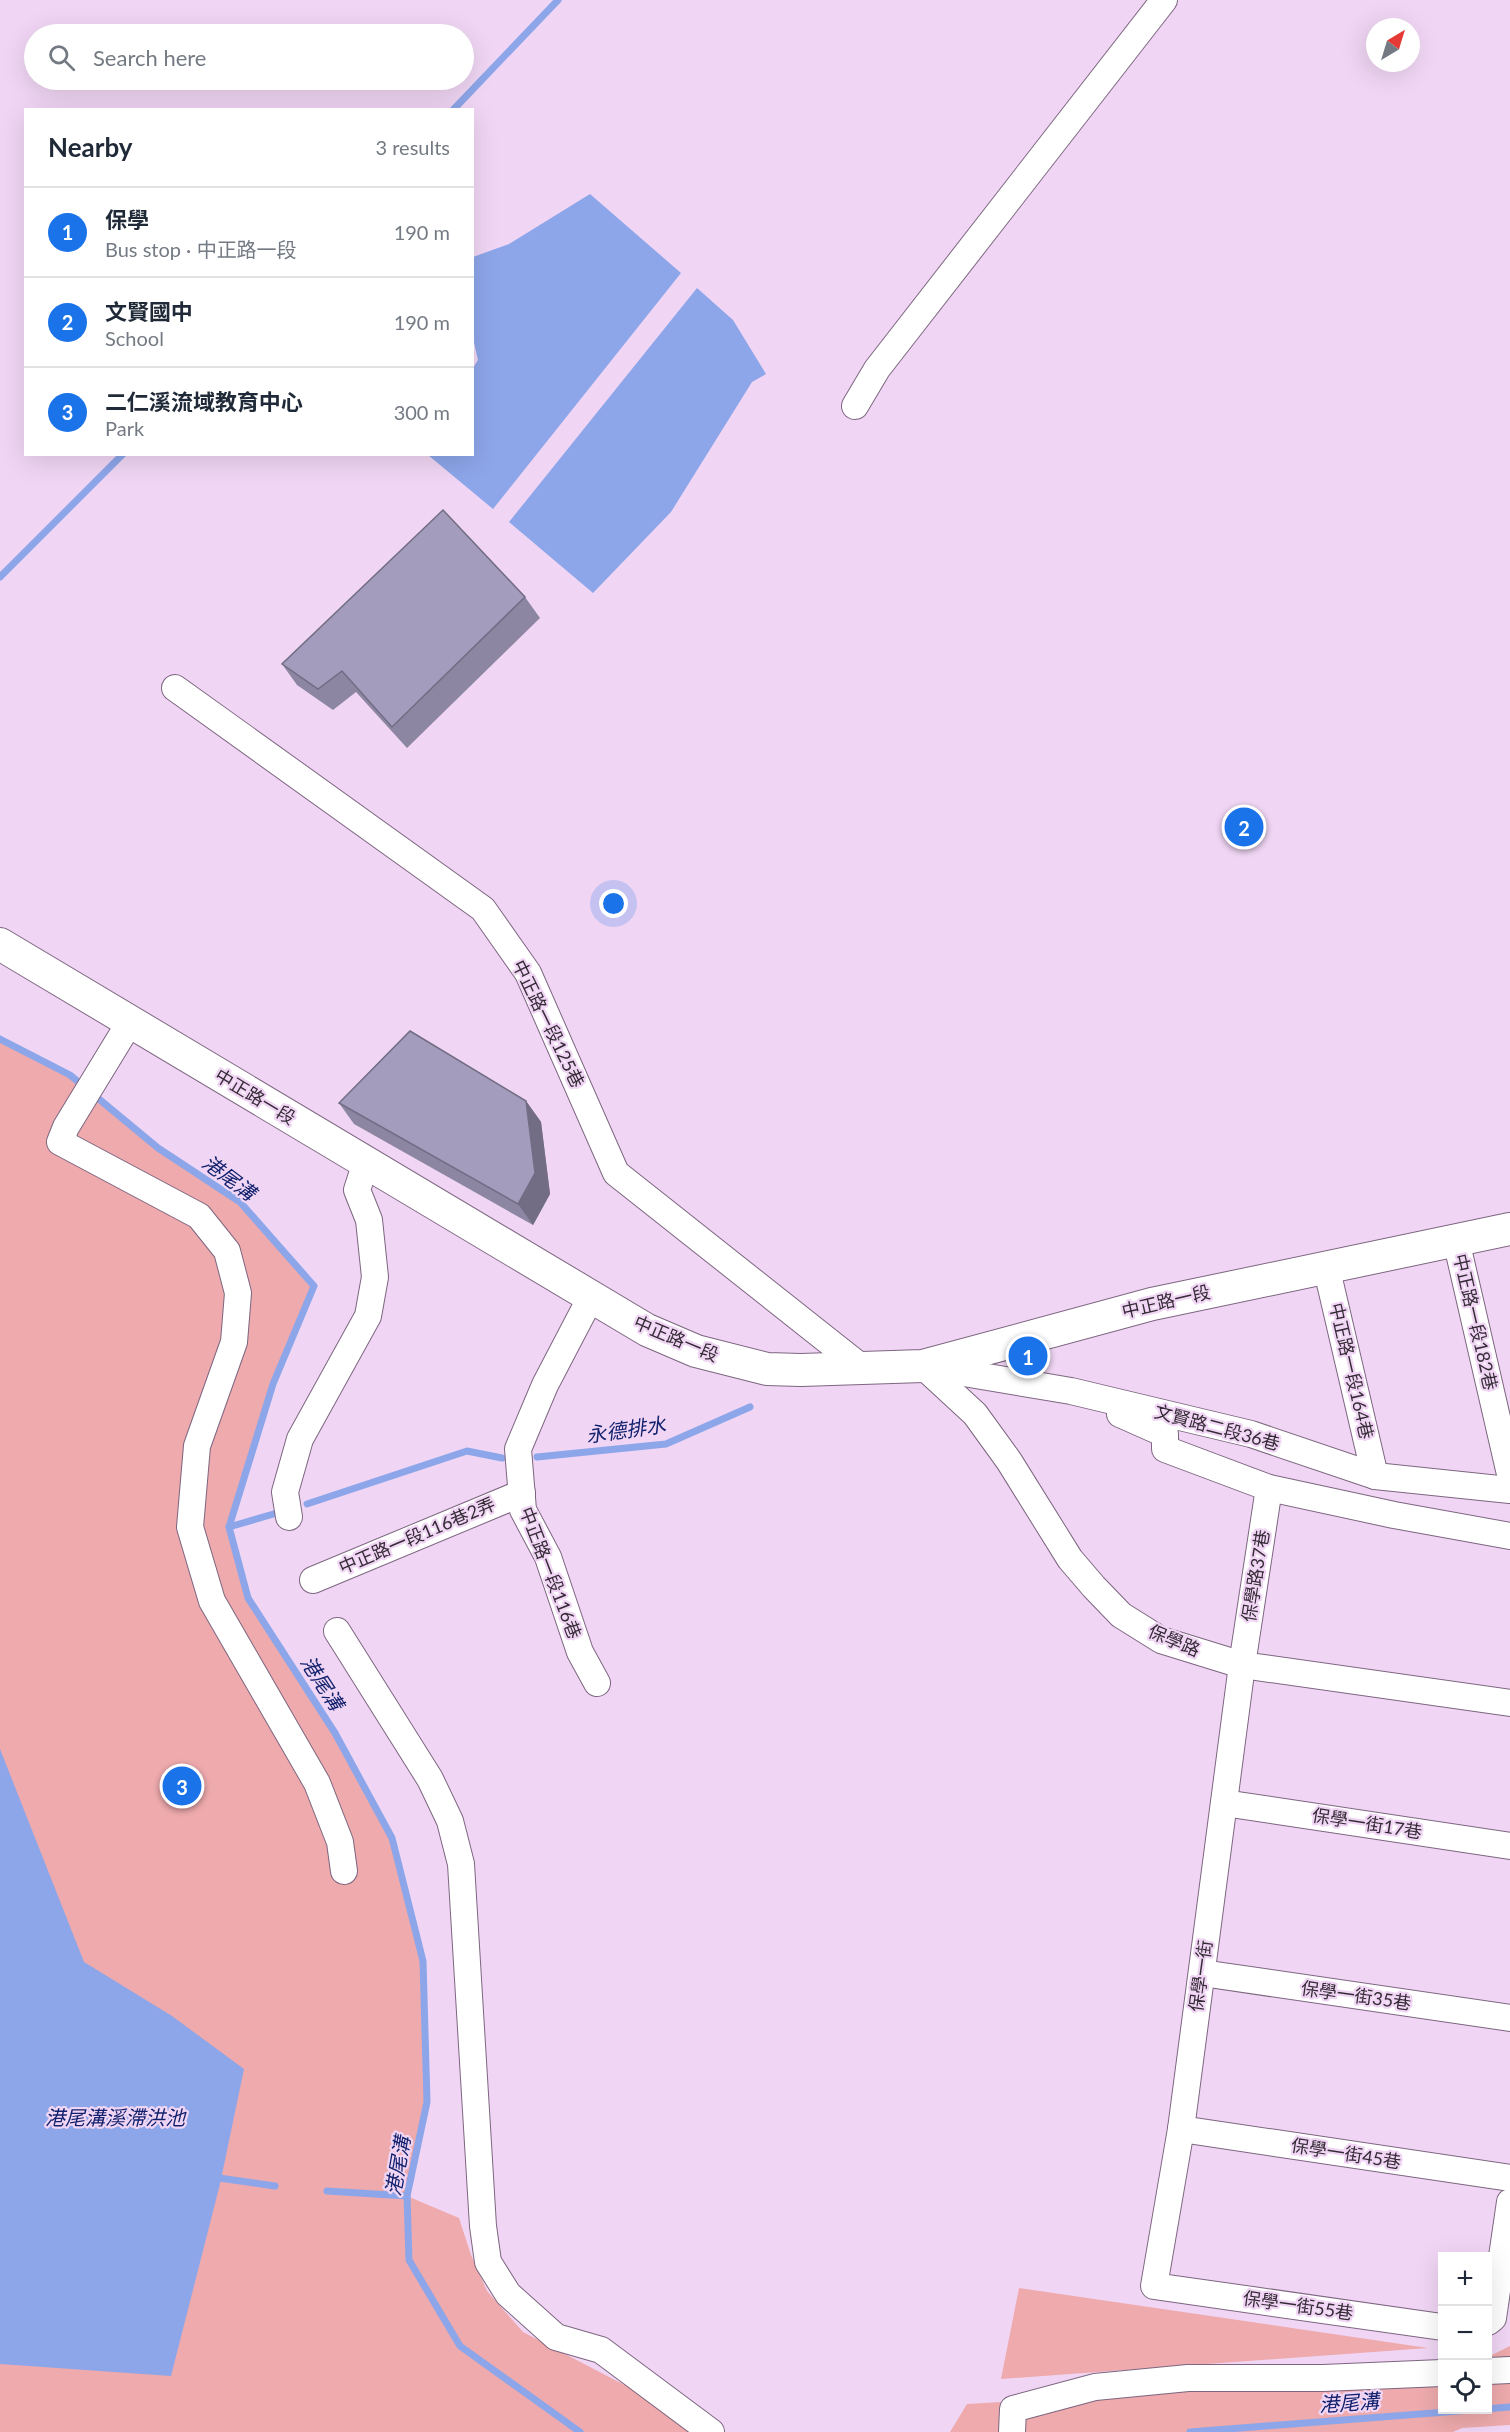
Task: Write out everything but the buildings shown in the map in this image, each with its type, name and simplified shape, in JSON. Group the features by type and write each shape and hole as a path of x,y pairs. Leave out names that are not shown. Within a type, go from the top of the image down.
{"main road":[{"name":"中正路一段","path":"0,944 647,1330 696,1352 767,1369 923,1366 1152,1304 1510,1229"}],"street":[{"path":"855,406 877,369 1164,0"},
{"name":"中正路一段125巷","path":"175,688 483,909 528,973 616,1173 861,1367"},
{"path":"130,1022 66,1127 60,1142 199,1216 227,1251 238,1293 234,1342 197,1446 190,1527 212,1601 317,1783 340,1842 344,1871"},
{"path":"289,1517 285,1492 300,1439 368,1316 375,1277 369,1220 357,1190 366,1162"},
{"name":"中正路一段182巷","path":"1456,1240 1510,1473"},
{"name":"中正路一段164巷","path":"1326,1266 1375,1476"},
{"name":"中正路一段116巷","path":"591,1295 545,1385 518,1449 523,1510 548,1557 580,1652 597,1683"},
{"name":"文賢路二段36巷","path":"923,1366 1071,1391 1251,1434 1375,1476 1510,1490"},
{"name":"保學路","path":"923,1366 975,1414 1009,1461 1070,1559 1094,1587 1121,1615 1161,1640 1242,1665 1510,1703"},
{"path":"1071,1391 1165,1434 1165,1449 1269,1488 1394,1515 1510,1536"},
{"name":"保學路37巷","path":"1242,1665 1269,1488"},
{"name":"中正路一段116巷2弄","path":"314,1580 522,1493"},
{"path":"337,1631 430,1779 450,1821 461,1864 483,2226 488,2262 508,2294 556,2337 601,2350 711,2432"},
{"name":"保學一街","path":"1154,2286 1181,2129 1242,1665"},
{"name":"保學一街17巷","path":"1224,1803 1510,1846"},
{"name":"保學一街35巷","path":"1202,1973 1510,2018"},
{"name":"保學一街45巷","path":"1181,2129 1510,2178"},
{"path":"1492,2308 1510,2202"},
{"name":"保學一街55巷","path":"1154,2286 1438,2326"},
{"path":"1492,2371 1510,2370"},
{"path":"1012,2432 1013,2409 1095,2386 1188,2378 1323,2378 1438,2373"}],"shaded area":[{"path":"0,1039 70,1075 158,1148 240,1202 314,1286 273,1384 229,1527 248,1598 335,1733 392,1838 423,1961 427,2102 407,2196 459,2218 471,2255 487,2291 523,2332 636,2391 701,2432 0,2432"},
{"path":"1019,2288 1428,2348 1001,2379"},
{"path":"1510,2346 1510,2425 1462,2428 1453,2432 950,2432 967,2404 1438,2376 1438,2414 1492,2414 1492,2355"}],"water":[{"path":"590,194 681,273 493,509 429,456 474,456 474,366 478,360 474,342 474,257 509,244"},
{"path":"697,288 733,320 766,374 752,382 671,512 593,593 509,522"},
{"name":"港尾溝溪滯洪池","path":"0,1749 84,1962 172,2016 244,2069 220,2184 171,2376 0,2364"}],"waterway":[{"path":"474,88 558,0"},
{"path":"455,108 472,90"},
{"path":"0,577 121,456"},
{"name":"港尾溝","path":"0,1039 70,1075 158,1148 240,1202 314,1286 273,1384 229,1527 248,1598 335,1733 392,1838 423,1961 427,2102 407,2196 409,2260 460,2346 580,2432"},
{"name":"永德排水","path":"537,1457 666,1444 750,1407"},
{"name":"永德排水","path":"307,1504 467,1451 502,1458"},
{"name":"永德排水","path":"229,1527 277,1513"},
{"path":"212,2177 275,2186"},
{"path":"327,2191 407,2196"},
{"name":"港尾溝","path":"1190,2432 1510,2407"}],"place":[{"name":"文賢國中","path":"1244,827"},
{"name":"保學","path":"1028,1356"},
{"name":"二仁溪流域教育中心","path":"182,1786"}]}
